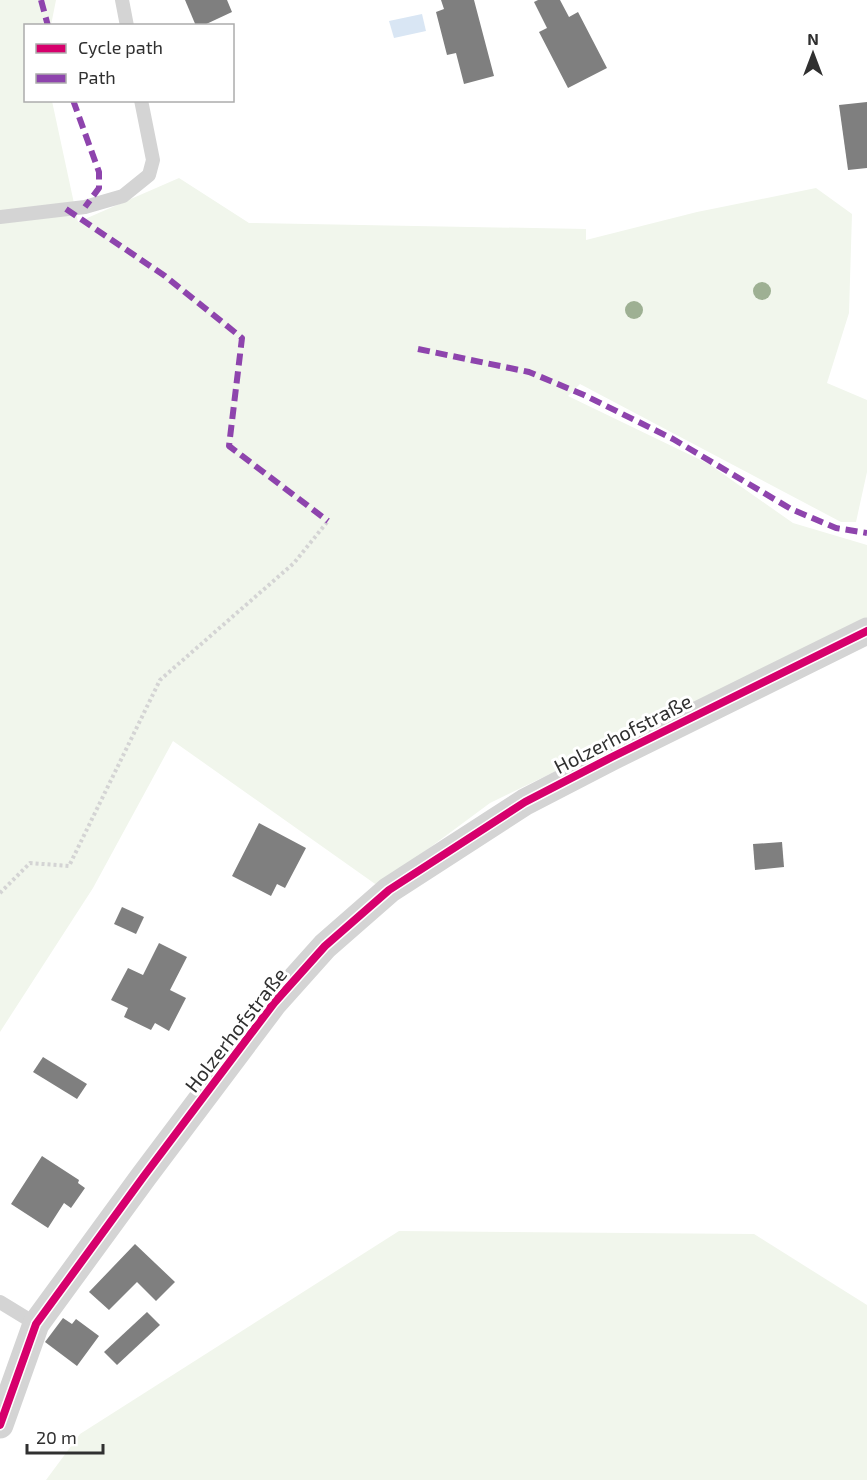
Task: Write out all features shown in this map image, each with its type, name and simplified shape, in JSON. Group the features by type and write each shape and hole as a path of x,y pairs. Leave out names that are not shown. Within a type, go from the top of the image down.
{"street":[{"name":"Holzerhofstraße","path":"0,1425 36,1324 283,992 325,946 389,890 525,802 867,631"}],"lane":[{"path":"122,0 127,24"},
{"path":"0,216 85,207 123,196 149,175 153,160 141,102"},
{"path":"0,1302 36,1324"}],"path":[{"path":"0,893 30,863 69,867 160,680 294,563 328,521"}],"shaded area":[{"path":"0,0 56,0 51,24 24,24 24,102 52,102 78,222 179,178 249,223 586,229 586,240 697,212 816,188 852,214 849,313 827,383 867,400 867,472 856,522 841,522 580,384 568,396 709,464 793,523 867,545 867,620 490,803 378,886 173,741 93,888 0,1032"},
{"path":"399,1231 754,1234 867,1305 867,1480 46,1480 80,1434"}],"water":[{"path":"422,14 426,31 394,38 389,21"}],"building":[{"path":"185,0 227,0 232,12 206,24 195,24"},
{"path":"441,0 474,0 494,76 464,84 456,53 447,55 436,12 444,9"},
{"path":"560,0 569,17 578,12 607,68 568,88 539,32 547,28 534,2"},
{"path":"867,102 867,168 848,170 839,105"},
{"path":"259,823 306,848 285,888 277,884 271,896 232,876"},
{"path":"782,842 784,867 755,870 753,844"},
{"path":"122,907 144,917 136,934 114,924"},
{"path":"159,943 187,957 170,990 186,998 169,1031 155,1023 151,1030 124,1017 128,1008 111,1000 128,968 143,975"},
{"path":"43,1057 87,1084 77,1099 33,1072"},
{"path":"42,1156 79,1180 78,1183 85,1188 71,1208 64,1203 48,1228 11,1204"},
{"path":"135,1244 175,1282 156,1301 137,1282 109,1310 89,1292"},
{"path":"147,1312 160,1325 117,1365 104,1352"},
{"path":"63,1318 72,1324 76,1319 99,1336 77,1366 45,1342"}],"marked path":[{"path":"41,0 47,24"},
{"path":"74,102 99,172 99,188 85,207"},
{"path":"66,209 165,276 242,338 229,446 328,521"},
{"path":"418,349 529,372 584,395 673,439 791,509 836,528 867,533"}],"cycle path":[{"path":"0,1425 36,1324 274,1003 325,946 389,890 525,802 867,631"}]}
